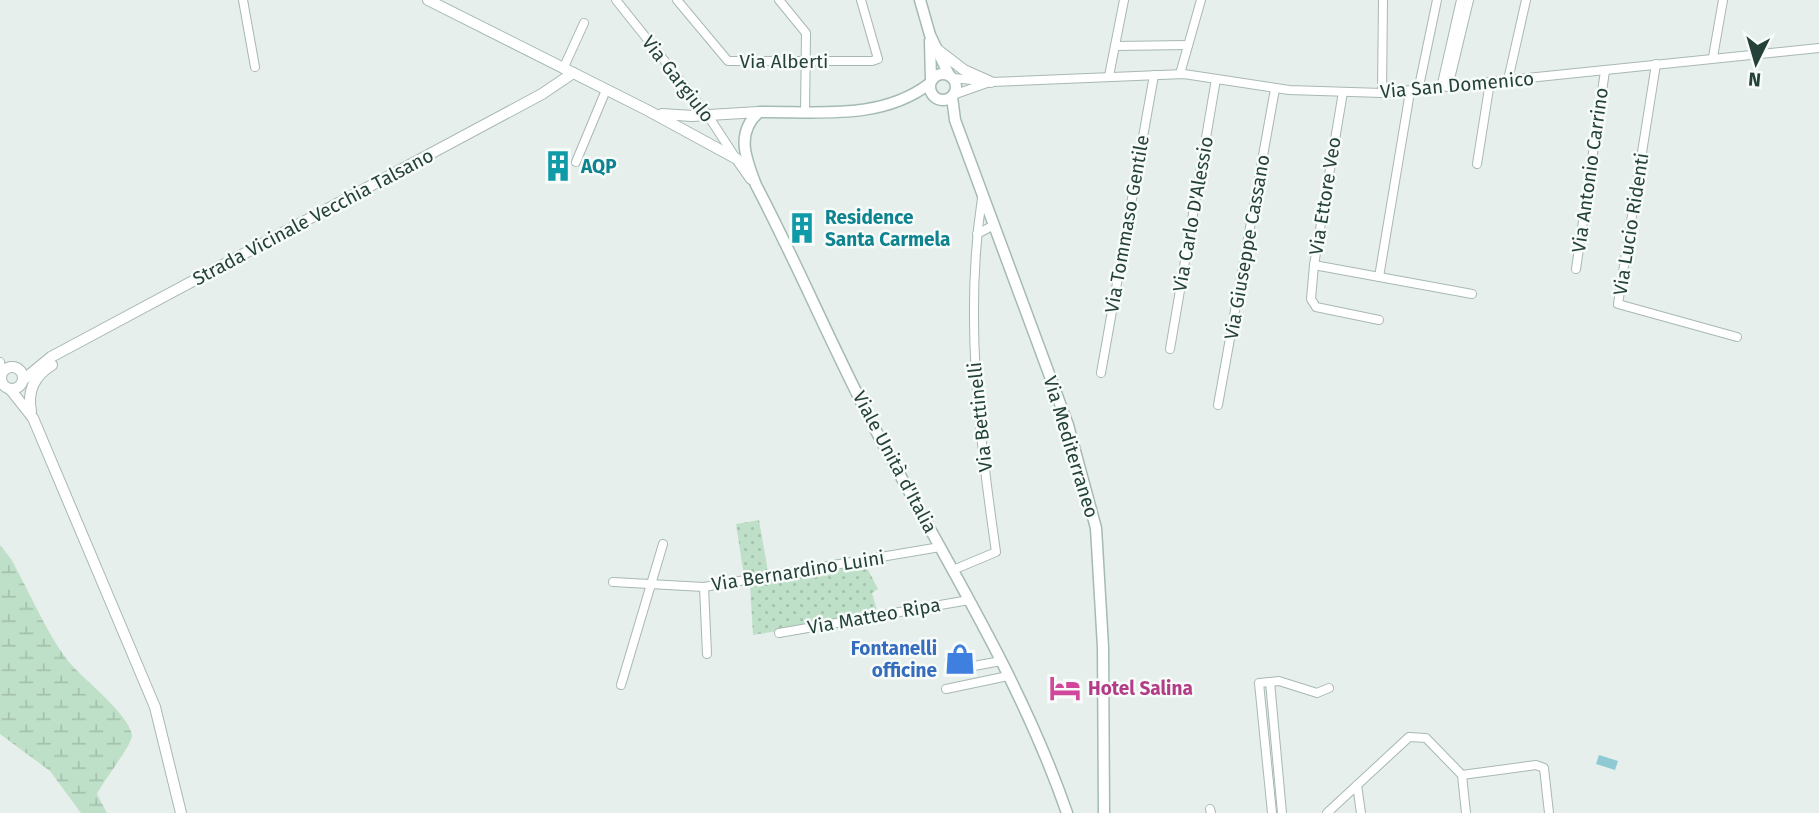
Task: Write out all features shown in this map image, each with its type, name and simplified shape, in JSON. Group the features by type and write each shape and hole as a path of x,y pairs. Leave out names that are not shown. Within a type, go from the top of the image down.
{"main road":[{"path":"920,0 930,35 956,86 953,96 944,100 936,98 930,92 930,35"},
{"path":"759,112 852,112 912,95 941,74 951,77"},
{"name":"Via Mediterraneo","path":"953,96 956,120 1068,425 1096,528 1103,647 1104,813"},
{"name":"Viale Unità d'Italia","path":"759,112 749,120 744,144 756,186 874,427 1001,661 1048,757 1067,813"}],"street":[{"path":"243,0 255,67"},
{"path":"428,0 647,110 737,159 756,186"},
{"name":"Via Gargiulo","path":"616,0 707,114 737,159"},
{"name":"Via Alberti","path":"677,0 728,61 878,59 860,0"},
{"path":"779,0 806,33 805,113"},
{"path":"1109,76 1124,0"},
{"path":"1180,74 1201,0"},
{"path":"1382,93 1383,0"},
{"path":"1379,277 1414,92 1437,0"},
{"path":"1444,87 1461,0"},
{"path":"1444,87 1468,0"},
{"path":"1508,80 1526,0"},
{"path":"1713,57 1723,0"},
{"path":"568,71 584,23"},
{"path":"1115,46 1188,45"},
{"name":"Via San Domenico","path":"951,77 991,82 1180,74 1275,89 1414,92 1713,57 1819,48"},
{"path":"937,50 964,70 991,82"},
{"name":"Via Lucio Ridenti","path":"1656,64 1618,303 1737,337"},
{"name":"Strada Vicinale Vecchia Talsano","path":"51,357 542,94 568,71"},
{"name":"Via Antonio Carrino","path":"1576,269 1605,71"},
{"name":"Via Tommaso Gentile","path":"1101,373 1154,75"},
{"name":"Via Carlo D'Alessio","path":"1170,349 1216,79"},
{"name":"Via San Domenico","path":"953,96 991,82"},
{"path":"1477,164 1490,82"},
{"name":"Via Giuseppe Cassano","path":"1218,405 1275,89"},
{"path":"576,162 606,90"},
{"name":"Via Ettore Veo","path":"1343,92 1314,265 1472,293"},
{"path":"647,110 673,117 759,112"},
{"name":"Via Bettinelli","path":"953,570 996,552 980,443 973,325 976,234 983,194"},
{"path":"976,234 995,225"},
{"path":"1314,265 1311,299 1316,307 1379,320"},
{"path":"30,406 32,386 38,375 77,350 91,335"},
{"path":"33,418 6,389 1,372 7,368 17,369 51,357"},
{"path":"6,389 22,382 51,357"},
{"path":"17,369 33,418 155,707 181,813"},
{"path":"621,685 663,544"},
{"name":"Via Bernardino Luini","path":"613,582 704,587 940,547"},
{"path":"704,587 707,654"},
{"name":"Via Matteo Ripa","path":"779,633 969,600"},
{"path":"949,660 952,670 1001,661"},
{"path":"946,689 1008,676"},
{"path":"1272,813 1259,683 1279,681 1317,693 1329,688"},
{"path":"1267,682 1282,813"},
{"path":"1327,813 1409,737 1426,738 1462,775 1466,813"},
{"path":"1462,775 1536,765 1544,768 1549,813"},
{"path":"1357,785 1361,813"}],"green space":[{"path":"759,520 768,572 744,576 736,524"},
{"path":"0,545 11,559 61,651 129,726 131,740 97,794 107,813 81,813 50,771 0,734"},
{"path":"865,564 878,589 872,593 878,614 753,635 750,584"}],"water":[{"path":"1599,755 1618,761 1615,770 1596,764"}],"place":[{"name":"AQP","path":"558,166"},
{"name":"Residence Santa Carmela","path":"802,228"},
{"name":"Fontanelli officine","path":"960,659"},
{"name":"Hotel Salina","path":"1065,688"}]}
